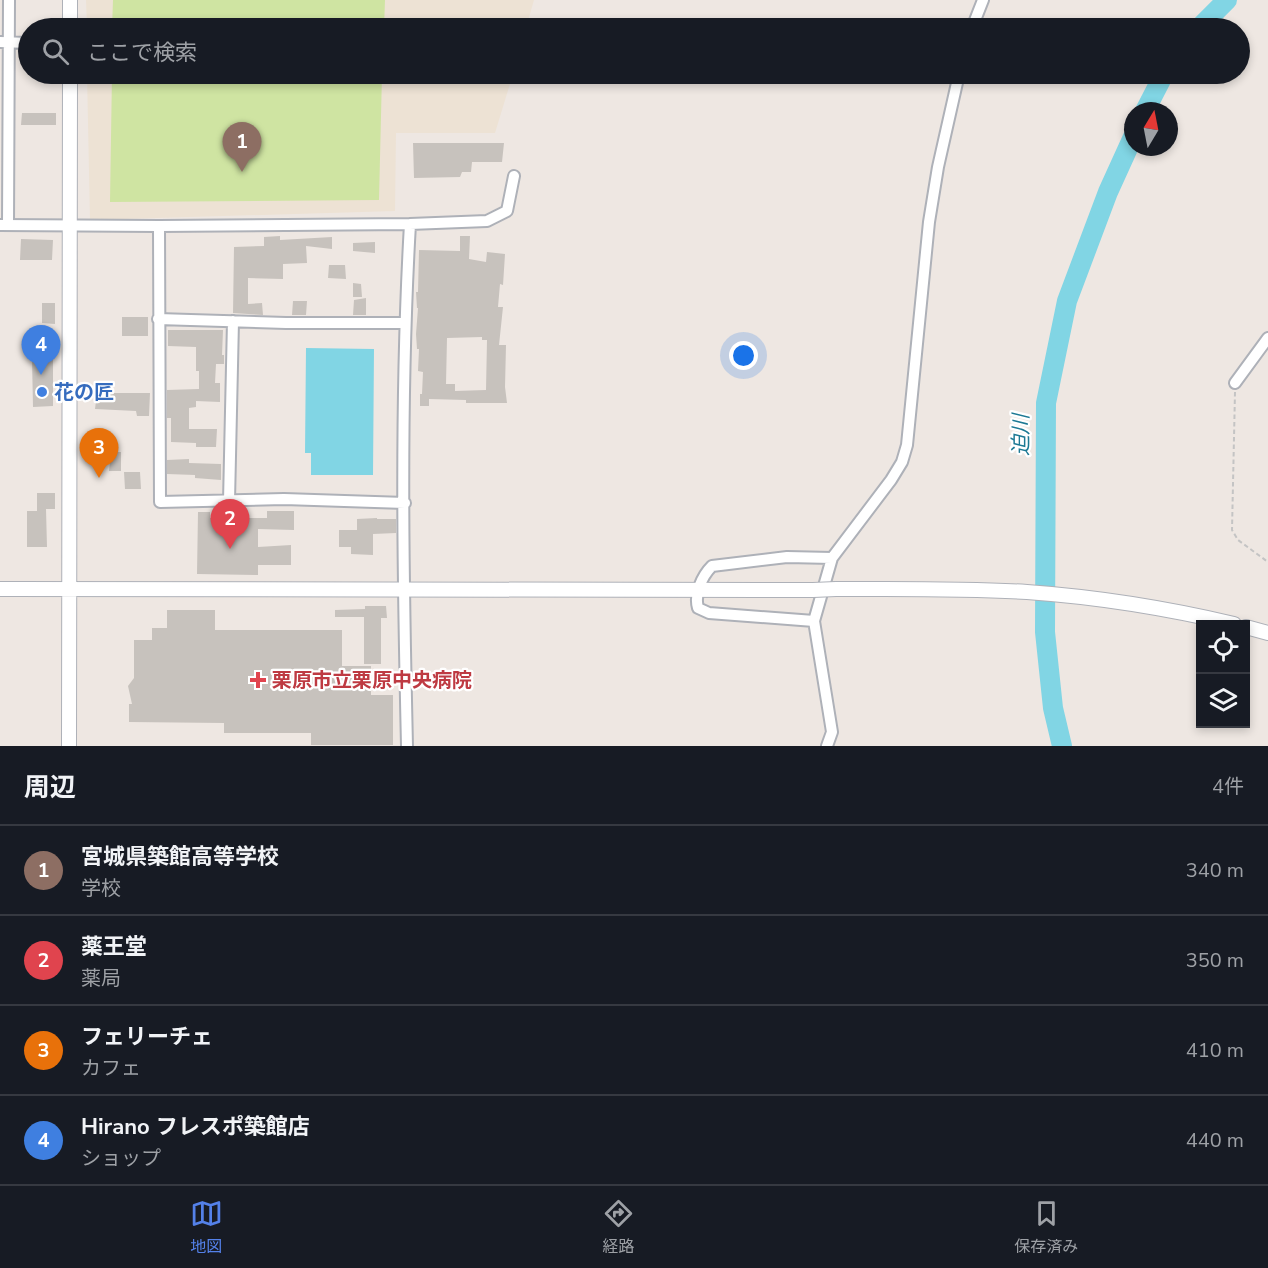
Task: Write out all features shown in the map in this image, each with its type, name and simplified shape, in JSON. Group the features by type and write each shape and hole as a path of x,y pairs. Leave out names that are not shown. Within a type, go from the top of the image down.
{"street":[{"path":"9,0 4,42 4,225 410,224 487,221 507,211 513,176"},
{"path":"70,0 70,18"},
{"path":"976,18 983,0"},
{"path":"69,746 70,84"},
{"path":"827,746 832,732 814,621 832,558 891,480 902,462 907,445 929,222 938,167 957,84"},
{"path":"407,746 404,588 404,323 410,224"},
{"path":"159,226 160,502 284,500 405,503"},
{"path":"158,319 404,323"},
{"path":"229,501 233,321"},
{"path":"1235,383 1268,339"},
{"path":"814,621 709,613 698,608 699,589 704,576 712,566 787,557 832,558"},
{"path":"0,589 877,589 1027,592 1118,602 1216,620"},
{"path":"1250,628 1268,633"}],"path":[{"path":"1235,383 1232,530 1238,540 1268,562"}],"shaded area":[{"path":"86,0 534,0 529,18 87,18"},
{"path":"87,84 510,84 495,133 396,133 395,211 90,220"}],"green space":[{"path":"113,0 385,0 384,18 112,18"},
{"path":"112,84 382,84 379,200 110,202"}],"water":[{"path":"306,348 374,349 373,475 311,475 311,453 305,453"}],"building":[{"path":"22,113 56,113 56,125 21,125"},
{"path":"413,143 504,143 502,162 472,162 471,172 462,172 460,177 414,178"},
{"path":"280,236 280,240 332,237 332,249 306,246 307,263 283,264 283,279 248,278 248,304 262,303 263,315 233,313 234,247 264,246 264,237"},
{"path":"460,236 470,236 469,259 486,262 487,252 505,254 503,285 500,284 498,307 503,307 499,345 506,345 507,403 466,403 466,400 429,399 429,406 420,406 423,372 418,371 419,349 417,349 416,334 419,250 460,251","holes":["482,337 482,340 487,340 486,390 455,391 455,384 446,384 447,338"]},
{"path":"21,239 53,240 52,260 20,260"},
{"path":"375,242 375,253 353,251 353,243"},
{"path":"329,265 345,265 346,279 328,278"},
{"path":"353,283 361,284 362,297 353,297"},
{"path":"366,298 366,315 353,315 354,300"},
{"path":"293,301 307,301 306,315 292,315"},
{"path":"42,303 55,303 55,324 42,323"},
{"path":"122,317 148,317 148,336 122,336"},
{"path":"168,330 223,330 224,364 216,364 215,383 220,383 220,402 196,401 196,407 189,408 189,429 217,429 216,447 196,447 196,443 171,442 171,418 167,418 167,390 199,389 199,371 196,371 196,347 168,346"},
{"path":"53,358 53,406 33,407 32,359"},
{"path":"97,393 150,393 149,416 137,416 136,411 95,409"},
{"path":"111,452 121,452 121,471 109,471"},
{"path":"189,459 189,463 221,464 221,480 195,478 195,475 167,474 167,460"},
{"path":"124,472 140,472 141,489 125,489"},
{"path":"37,493 55,493 55,509 46,509 47,547 27,547 27,511 37,511"},
{"path":"267,511 294,511 294,530 258,529 258,547 291,545 291,565 258,565 258,575 197,574 198,512 210,512 210,518 267,518"},
{"path":"357,519 396,519 396,533 373,534 373,555 351,554 351,547 339,547 339,530 357,530"},
{"path":"365,606 386,606 387,618 381,618 381,664 364,664 364,617 335,617 335,610 365,609"},
{"path":"167,610 215,610 215,630 342,630 342,666 371,666 371,695 393,695 393,745 311,745 311,733 224,733 224,723 129,722 129,704 132,704 128,686 134,678 134,640 152,640 152,628 167,628"}],"waterway":[{"name":"迫川","path":"1209,18 1227,0"},
{"name":"迫川","path":"1150,102 1159,84"},
{"name":"迫川","path":"1062,746 1053,708 1045,632 1046,403 1067,301 1108,192 1124,156"}],"place":[{"name":"宮城県築館高等学校","path":"242,172"},
{"name":"Hirano フレスポ築館店","path":"41,375"},
{"name":"花の匠","path":"42,392"},
{"name":"フェリーチェ","path":"99,478"},
{"name":"薬王堂","path":"230,549"},
{"name":"栗原市立栗原中央病院","path":"258,680"}]}
